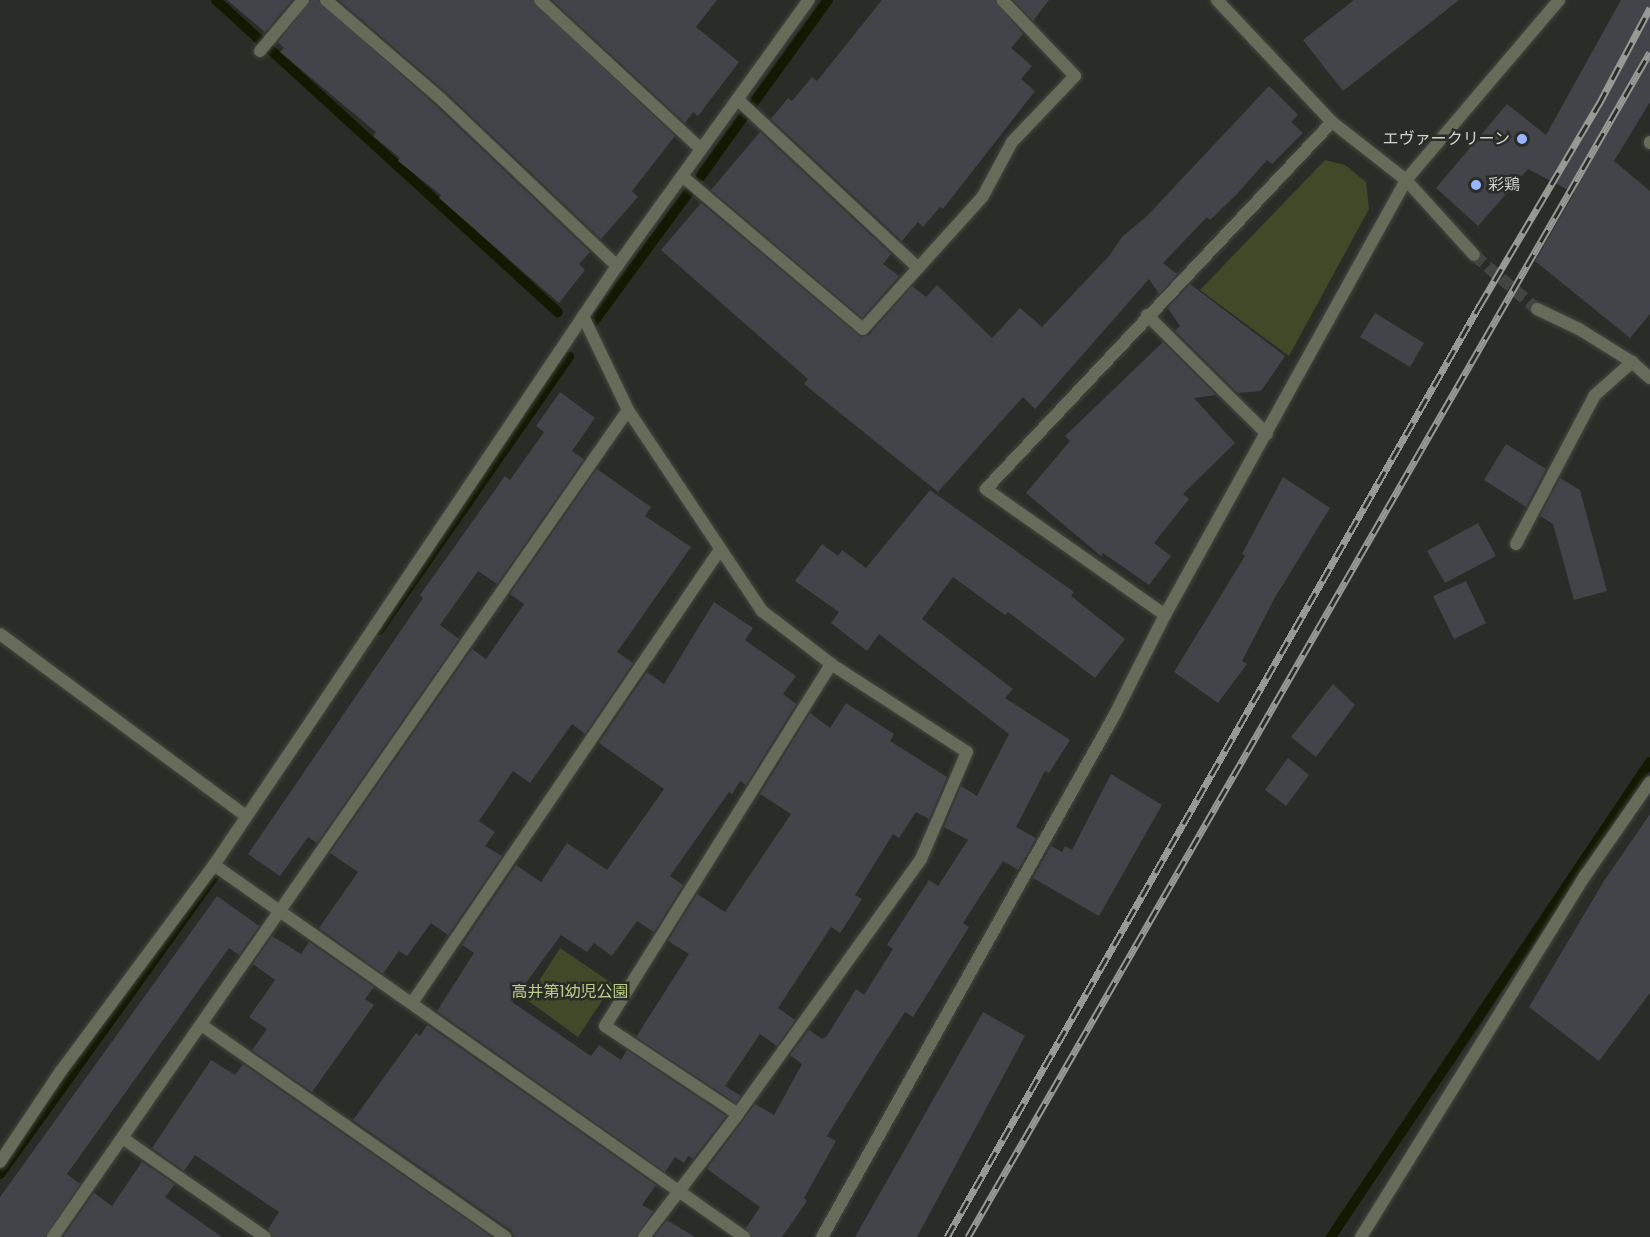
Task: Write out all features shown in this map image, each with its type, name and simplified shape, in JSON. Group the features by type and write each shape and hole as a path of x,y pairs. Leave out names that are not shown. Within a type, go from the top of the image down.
{"street":[{"path":"264,46 303,0"},
{"path":"326,0 441,99 617,266"},
{"path":"540,0 701,149"},
{"path":"0,1162 61,1071 214,865 245,815 617,266 809,0"},
{"path":"682,176 863,329 983,196 1012,142 1075,76 1002,0"},
{"path":"1217,0 1332,122 1406,180 1474,255"},
{"path":"822,1237 1114,716 1166,615 1406,180 1559,0"},
{"path":"737,99 918,268"},
{"path":"1166,615 986,489 1147,315 1332,122"},
{"path":"1537,309 1632,362 1650,378"},
{"path":"1147,315 1267,434"},
{"path":"584,316 628,410 719,551 762,611 831,664 967,752 921,859 679,1195 644,1237"},
{"path":"1516,544 1595,395 1632,362"},
{"path":"53,1237 281,914 628,410"},
{"path":"412,1003 719,551"},
{"path":"0,634 245,815"},
{"path":"738,1114 605,1026 831,664"},
{"path":"1361,1237 1586,876 1650,782"},
{"path":"214,865 281,914 412,1003 679,1195 744,1237"},
{"path":"203,1026 506,1237"},
{"path":"124,1139 265,1237"}],"green space":[{"path":"1325,160 1345,165 1366,182 1369,209 1289,356 1200,290"},
{"name":"高井第1幼児公園","path":"560,948 613,984 578,1037 527,1000"}],"building":[{"path":"227,0 292,0 265,32"},
{"path":"311,0 318,0 435,105 590,252 579,264 585,270 559,303 439,198 441,195 398,161 400,158 373,136 376,132 280,52 284,48 278,42"},
{"path":"339,0 532,0 675,136 632,191 638,197 601,239 447,93"},
{"path":"552,0 717,0 696,27 739,62 698,116 693,112 685,123"},
{"path":"882,0 994,0 1023,34 1011,48 1032,66 1021,79 1035,91 943,209 940,207 923,227 918,222 902,241 771,119 788,98 792,101 812,77 817,81"},
{"path":"1013,0 1049,0 1033,21"},
{"path":"1354,0 1459,0 1343,91 1303,40"},
{"path":"1621,0 1650,0 1650,102 1614,161 1650,191 1650,314 1630,338 1535,261 1574,193 1528,169 1478,226 1436,188 1507,104 1546,135"},
{"path":"1269,86 1298,115 1291,122 1303,133 1272,164 1267,160 1237,194 1210,220 1207,217 1163,263 1177,274 1159,294 1149,279 1035,409 1023,397 938,492 804,384 808,379 661,250 701,203 861,337 869,335 912,286 926,297 937,285 992,338 1020,308 1042,327 1109,256 1122,237 1148,215"},
{"path":"760,132 891,254 883,264 899,276 862,318 711,190"},
{"path":"1190,284 1285,356 1261,391 1238,393 1175,331 1180,326 1168,308"},
{"path":"1375,313 1424,343 1410,367 1360,337"},
{"path":"1163,342 1216,395 1194,398 1235,443 1183,494 1189,499 1154,543 1171,556 1149,585 1103,553 1101,556 1026,493 1070,441 1065,436"},
{"path":"560,392 595,418 572,451 584,459 497,584 478,571 440,625 459,639 317,843 308,837 280,876 248,854 423,598 420,595 505,476 510,480 544,432 536,426"},
{"path":"1506,444 1546,469 1526,507 1484,480"},
{"path":"597,469 651,507 645,516 691,547 617,652 633,663 585,734 572,724 530,783 513,771 479,821 495,832 485,846 502,856 448,935 431,923 407,956 399,951 383,974 319,928 358,872 330,853 472,649 486,659 524,604 510,594"},
{"path":"1283,477 1330,508 1274,599 1242,661 1247,664 1218,703 1174,672 1245,556 1242,554"},
{"path":"1560,478 1580,490 1607,591 1574,600 1553,524 1540,516"},
{"path":"930,490 1074,592 1071,596 1125,639 1095,678 1008,612 1005,615 953,577 922,619 1013,689 1005,698 1070,740 1049,773 1045,771 1016,827 1036,838 1018,870 1003,861 963,923 969,927 913,1017 905,1012 879,1052 827,1136 836,1141 804,1198 807,1201 782,1237 752,1237 746,1228 760,1207 707,1169 755,1104 774,1115 802,1064 790,1055 809,1030 822,1039 827,1036 856,989 864,995 893,949 887,945 929,880 938,886 968,840 944,827 961,786 977,796 1009,734 879,634 867,651 831,623 839,612 795,581 822,544 838,556 842,550 866,568"},
{"path":"1478,523 1496,556 1445,583 1427,551"},
{"path":"1466,581 1486,623 1454,639 1433,596"},
{"path":"714,602 753,628 745,640 796,676 783,694 796,704 746,785 740,781 732,794 729,792 670,876 683,885 654,932 637,921 612,956 594,943 587,952 561,935 512,1002 591,1056 599,1045 621,1060 627,1050 726,1116 693,1159 688,1156 684,1163 675,1157 665,1172 437,1011 474,953 462,945 516,865 541,882 567,843 607,870 664,789 599,743 647,672 664,684"},
{"path":"1333,684 1355,705 1316,757 1291,737"},
{"path":"846,703 894,734 890,741 947,777 929,819 916,812 899,838 893,834 855,895 862,899 840,933 831,927 778,1008 795,1020 777,1046 760,1034 725,1086 741,1096 736,1103 636,1037 689,954 668,941 697,894 725,912 791,814 760,794 810,713 830,728"},
{"path":"1288,758 1309,775 1286,806 1265,790"},
{"path":"1111,774 1162,805 1099,916 1033,878 1051,846 1062,852 1065,846 1072,850"},
{"path":"1650,814 1650,993 1599,1061 1529,1007 1604,881"},
{"path":"217,896 259,926 239,955 229,948 67,1174 80,1184 45,1237 0,1237 0,1197"},
{"path":"272,936 301,954 309,942 374,987 365,999 374,1005 312,1092 252,1050 267,1029 249,1017 275,980 253,964"},
{"path":"983,1012 1025,1036 917,1237 855,1237"},
{"path":"427,1025 656,1185 642,1205 653,1211 636,1237 514,1237 511,1230 353,1120 416,1033 420,1036"},
{"path":"211,1060 235,1075 243,1064 492,1237 273,1237 268,1229 279,1212 195,1155 184,1171 152,1148"},
{"path":"142,1162 175,1184 165,1197 222,1237 63,1237 94,1193 112,1206"},
{"path":"667,1220 695,1237 654,1237"}],"waterway":[{"path":"216,0 558,312"},
{"path":"752,105 828,0"},
{"path":"701,176 744,116"},
{"path":"592,324 689,192"},
{"path":"379,630 569,357"},
{"path":"1331,1237 1650,762"},
{"path":"0,1174 214,876"}],"tunnel":[{"path":"1474,255 1537,309"}],"railway":[{"path":"947,1237 1480,305 1599,104 1650,8"},
{"path":"968,1237 1650,52"}],"place":[{"name":"エヴァークリーン","path":"1522,139"},
{"name":"彩鶏","path":"1476,185"}]}
